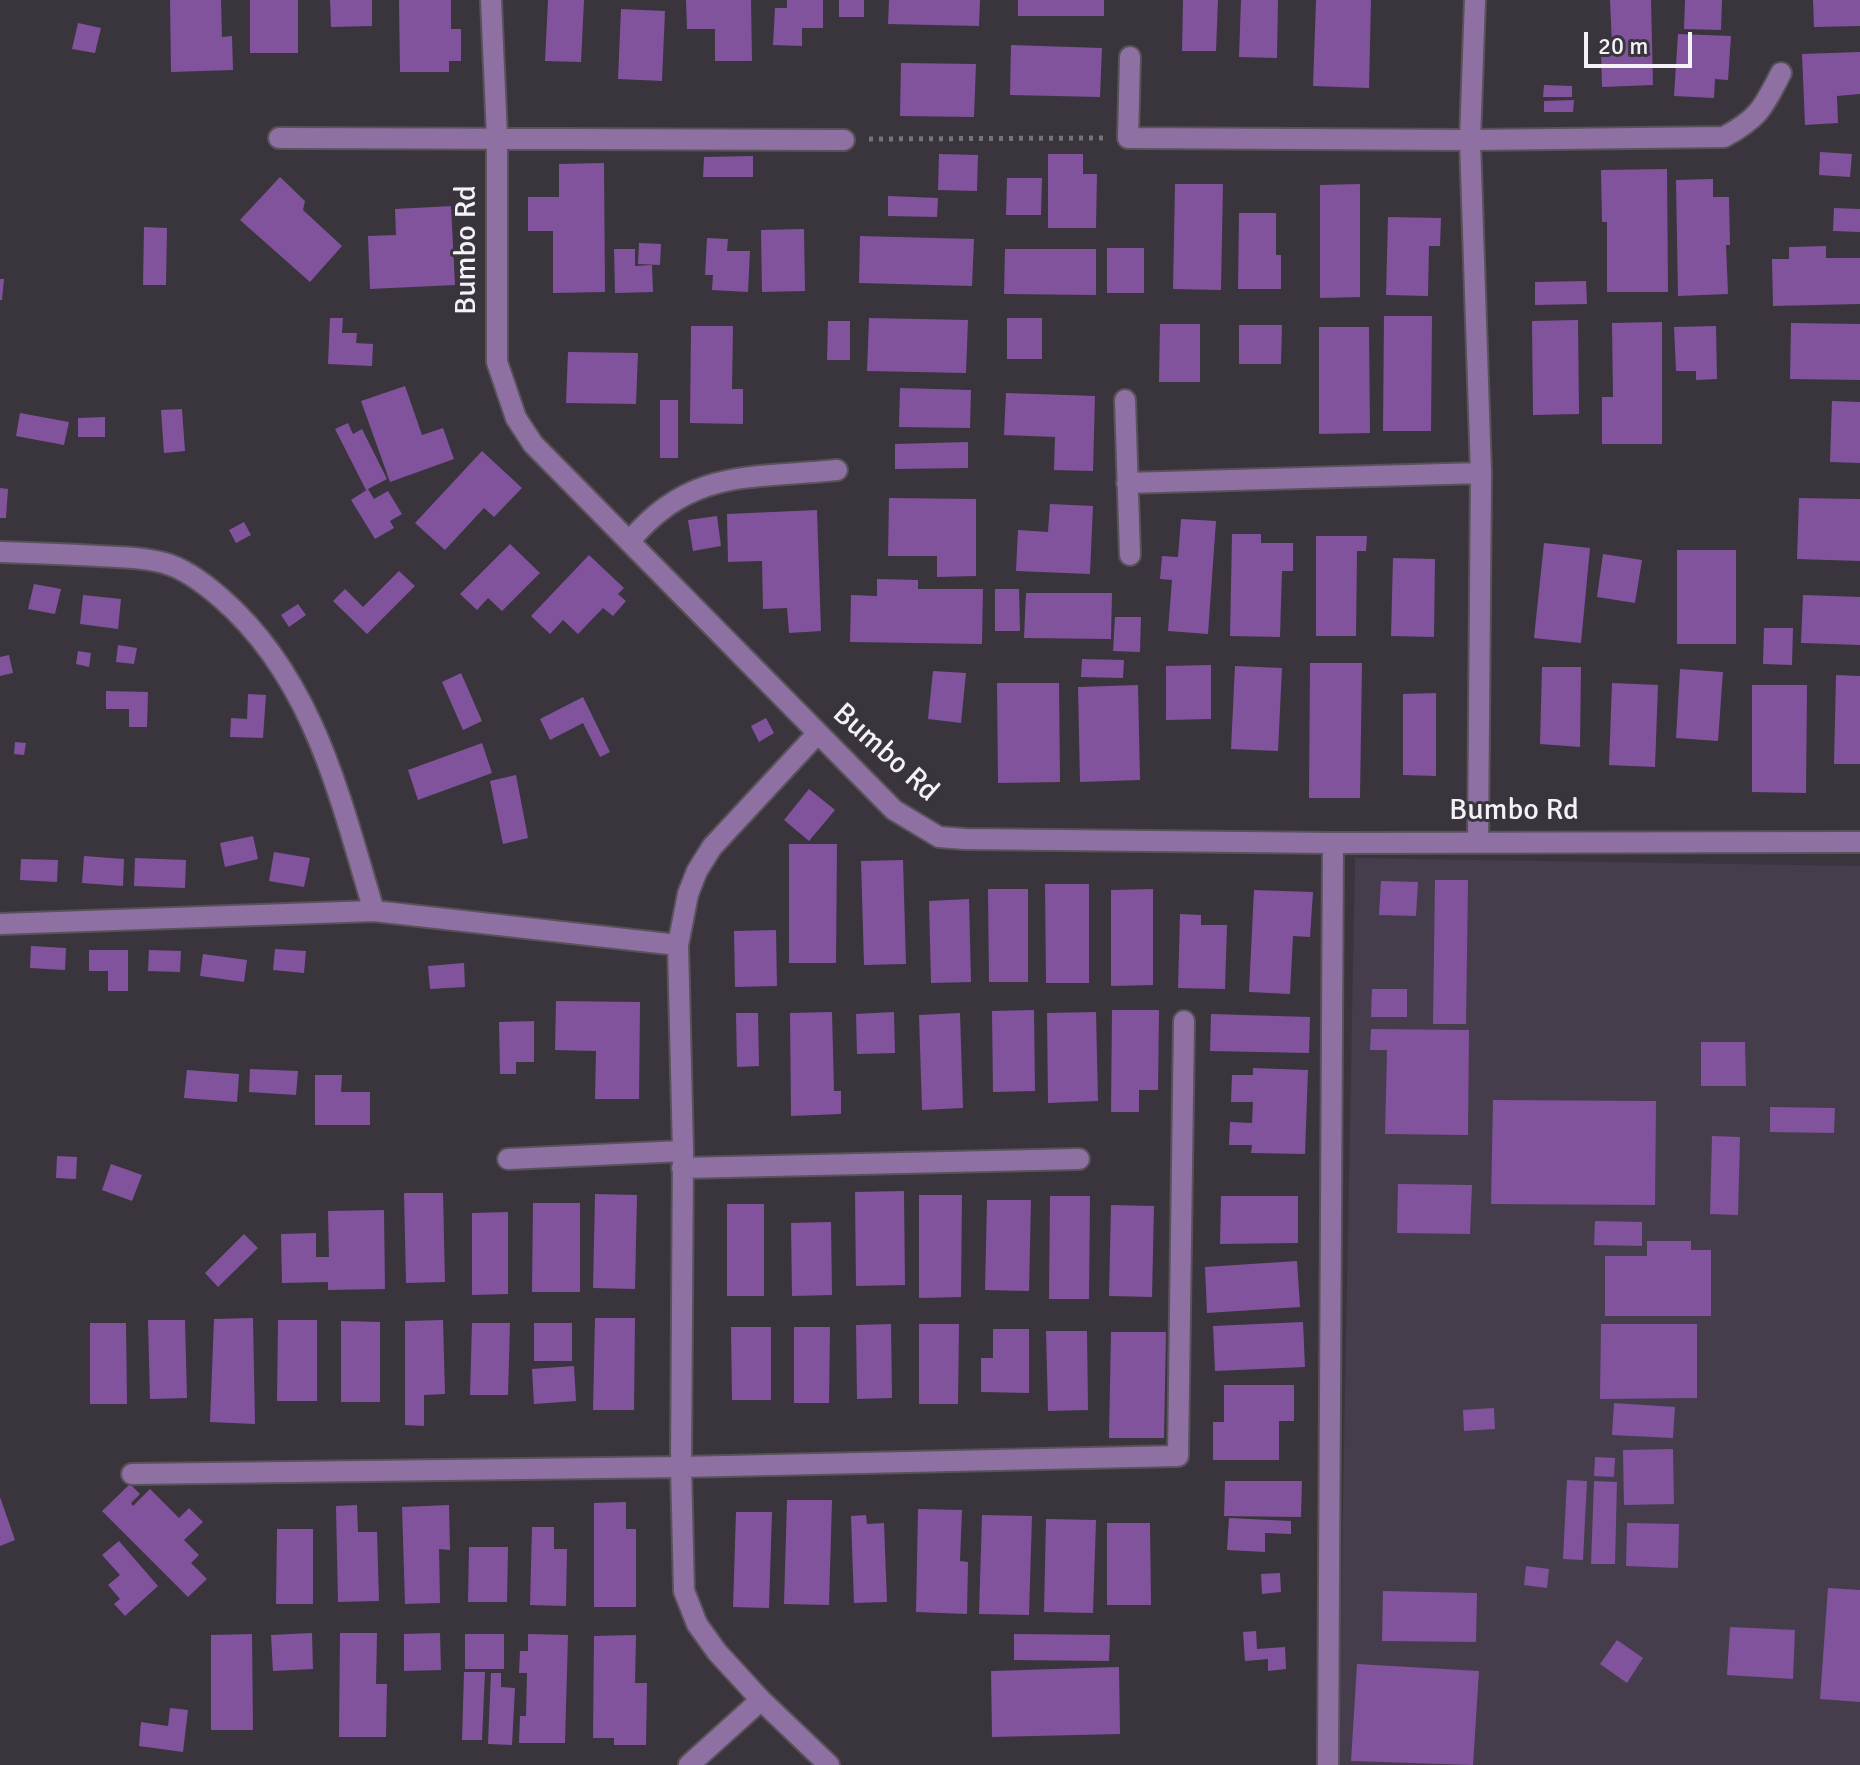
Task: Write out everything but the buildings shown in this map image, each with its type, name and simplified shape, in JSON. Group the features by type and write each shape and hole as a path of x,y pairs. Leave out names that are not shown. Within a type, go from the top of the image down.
{"street":[{"name":"Bumbo Rd","path":"491,0 497,137 497,362 516,418 533,444 894,810 939,837 965,839 1333,843 1860,842"},
{"path":"1475,0 1470,140 1481,473 1478,841"},
{"path":"1130,57 1128,138 1470,140 1724,137 1746,125 1763,109 1781,73"},
{"path":"279,138 844,140"},
{"path":"1125,400 1130,555"},
{"path":"630,541 645,523 674,500 709,484 741,478 837,470"},
{"path":"1127,483 1481,473"},
{"path":"0,552 123,557 166,563 209,587 247,621 280,663 314,726 374,911"},
{"path":"817,734 712,847 697,871 688,894 678,945 682,1160 681,1467 684,1591 697,1624 717,1652 761,1700 829,1765"},
{"path":"1328,1765 1333,843"},
{"path":"0,924 374,911 678,945"},
{"path":"132,1474 681,1467 1178,1456 1184,1021"},
{"path":"508,1159 1079,1159"},
{"path":"689,1765 761,1700"}],"path":[{"path":"844,140 1128,138"}],"shaded area":[{"path":"1355,858 1860,866 1860,1765 1338,1765"}]}
